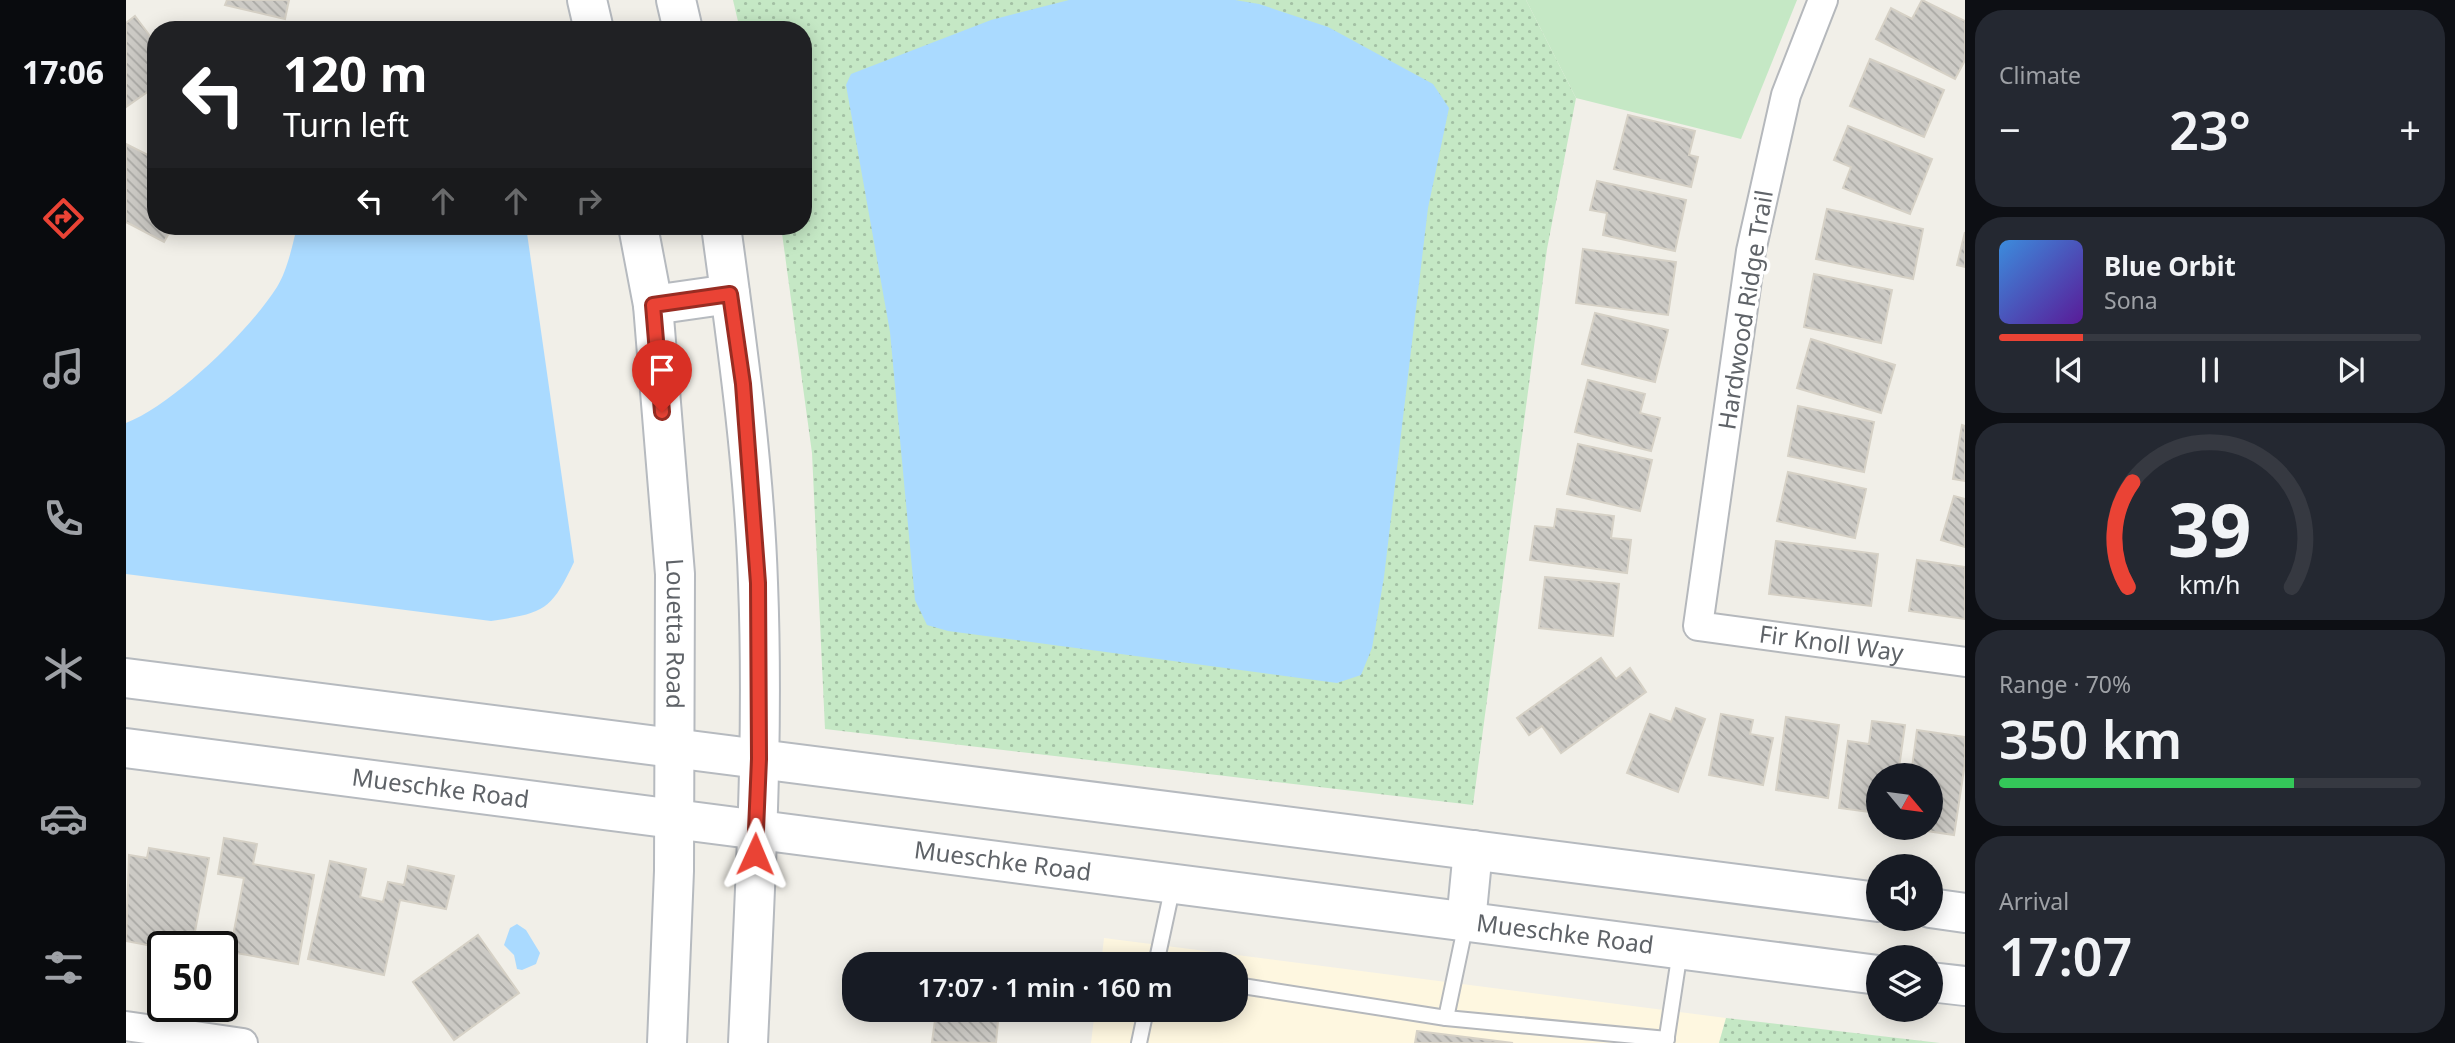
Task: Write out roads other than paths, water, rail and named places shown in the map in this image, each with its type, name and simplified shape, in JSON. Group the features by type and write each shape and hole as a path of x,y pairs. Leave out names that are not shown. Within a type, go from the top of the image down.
{"main road":[{"path":"586,0 592,21"},
{"path":"676,0 680,21"},
{"name":"Louetta Road","path":"640,235 653,305 675,574 674,818 667,1043"},
{"path":"722,235 743,384 758,583 759,759 754,829 748,1043"},
{"path":"653,305 730,294"},
{"path":"126,678 1866,900"},
{"name":"Mueschke Road","path":"126,748 1866,973"},
{"path":"1466,922 1473,850"},
{"path":"1943,910 1965,913"},
{"path":"1943,983 1965,986"}],"street":[{"name":"Hardwood Ridge Trail","path":"1698,626 1751,251 1786,95 1823,0"},
{"name":"Fir Knoll Way","path":"1698,626 1965,662"},
{"path":"126,1026 243,1043"}],"lane":[{"path":"1159,952 1174,884"},
{"path":"1446,1018 1466,922"},
{"path":"1248,987 1446,1018 1666,1041 1680,950"},
{"path":"1139,1043 1143,1022"}],"water":[{"path":"1069,0 1235,0 1259,4 1328,27 1433,84 1449,108 1428,208 1384,577 1372,648 1361,675 1337,683 948,631 927,625 915,600 890,332 846,85 851,74 991,20"},
{"path":"295,235 527,235 574,562 559,591 544,607 523,615 491,621 126,574 126,423 166,400 230,344 277,287"},
{"path":"517,924 526,930 540,953 536,964 522,970 517,969 514,955 504,945 510,928"}]}
